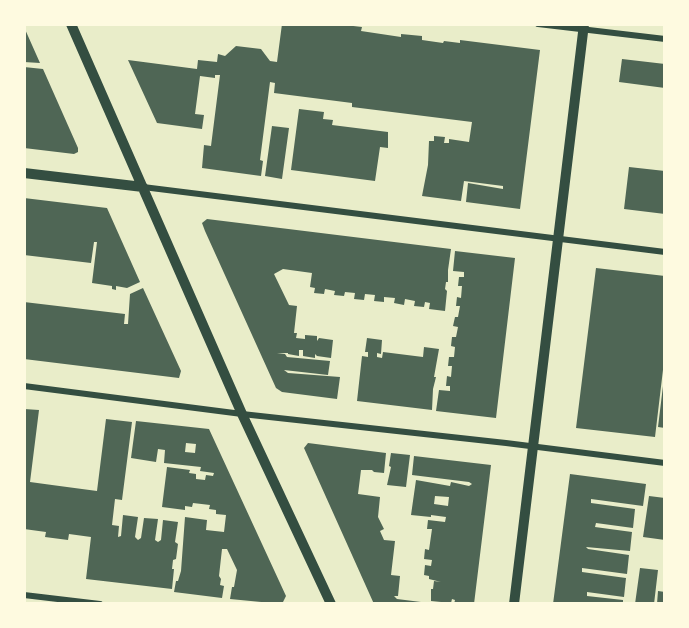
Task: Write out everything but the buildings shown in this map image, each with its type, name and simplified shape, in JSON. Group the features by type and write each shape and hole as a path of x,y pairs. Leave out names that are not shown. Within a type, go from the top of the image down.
{"main road":[{"path":"71,24 242,414 331,604"},
{"path":"514,604 584,27"},
{"path":"24,173 143,188"}],"street":[{"path":"538,24 584,27 665,39"},
{"path":"143,188 665,252"},
{"path":"24,386 665,463"},
{"path":"24,595 100,604"}]}
